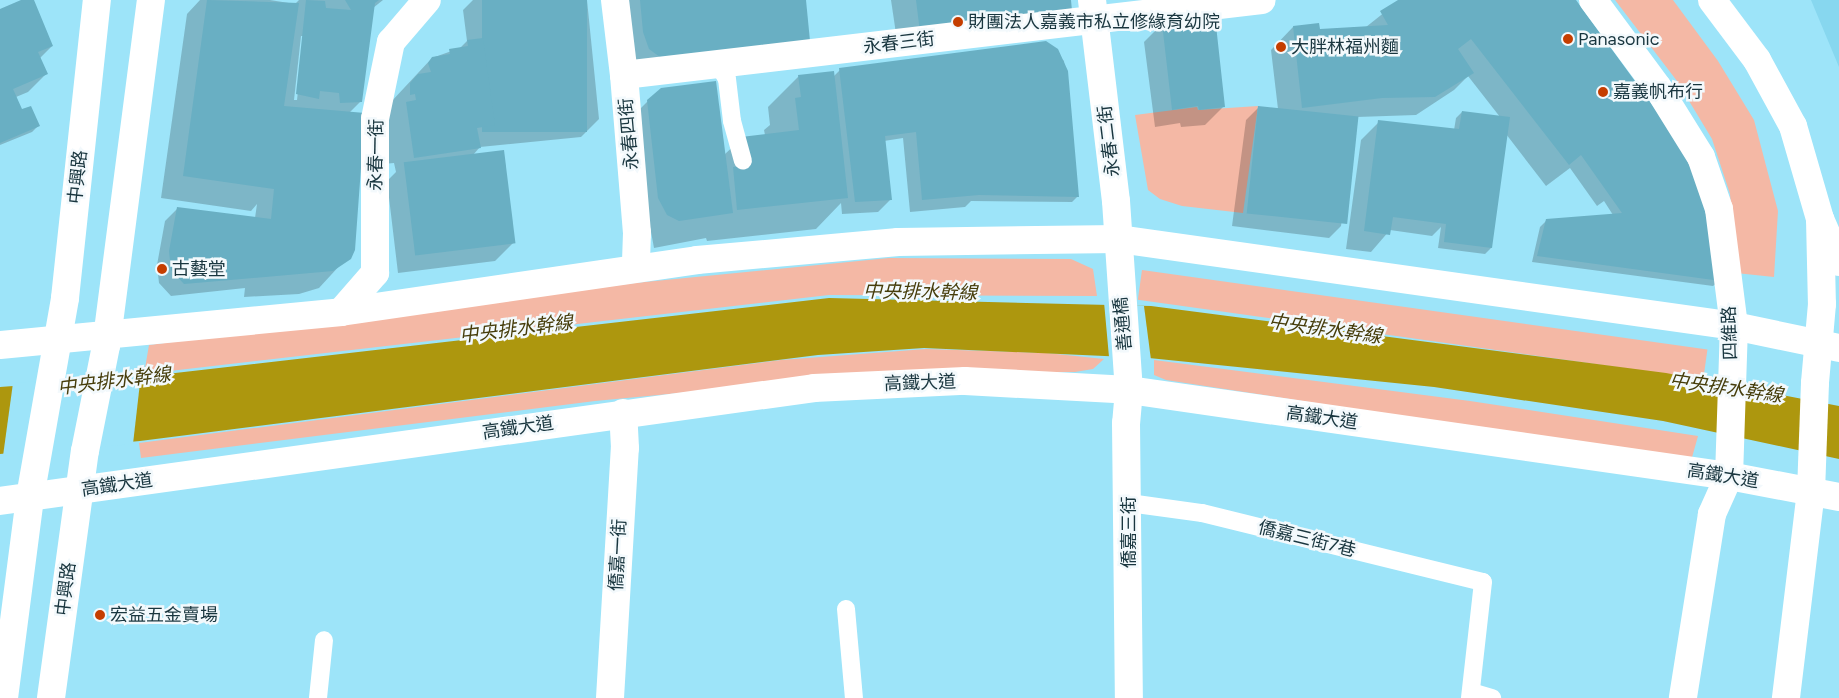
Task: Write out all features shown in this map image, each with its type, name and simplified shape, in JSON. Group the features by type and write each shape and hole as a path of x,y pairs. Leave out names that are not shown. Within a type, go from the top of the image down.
{"street":[{"name":"中興路","path":"30,497 57,346 97,0"},
{"path":"106,340 152,0"},
{"name":"永春一街","path":"341,312 375,273 375,119 391,42 427,0"},
{"name":"永春四街","path":"615,0 624,75 637,233 636,268"},
{"name":"永春三街","path":"624,75 718,64 1093,10 1262,0"},
{"name":"四維路","path":"1593,0 1658,88 1701,157 1719,209 1734,326 1729,476 1712,514 1683,698"},
{"path":"1712,0 1757,60 1793,126 1820,219 1839,262"},
{"name":"永春二街","path":"1093,10 1119,238 1119,283"},
{"path":"1786,698 1811,491 1815,383 1829,347 1822,304 1820,219"},
{"path":"0,345 57,346 341,312 636,268 898,242 1119,238 1734,326 1829,347"},
{"name":"善通橋","path":"1119,283 1128,378"},
{"name":"中興路","path":"52,698 79,490 106,340"},
{"name":"高鐵大道","path":"0,501 623,412 814,388 894,383 1128,378 1729,476 1839,497"},
{"name":"僑嘉三街","path":"1128,378 1126,424 1129,503 1129,698"},
{"name":"僑嘉一街","path":"610,698 624,448 623,412"},
{"path":"4,698 30,497"}],"lane":[{"path":"718,64 727,79 732,121 744,161"},
{"name":"僑嘉三街7巷","path":"1129,503 1202,513 1483,582 1470,695"},
{"path":"846,609 854,698"},
{"path":"318,698 324,640"},
{"path":"1470,695 1492,698"}],"shaded area":[{"path":"1615,0 1673,0 1718,61 1754,120 1778,211 1774,277 1736,273 1730,194 1712,139 1677,81"},
{"path":"1811,0 1839,0 1839,67"},
{"path":"1258,106 1243,213 1182,206 1160,199 1148,190 1135,115 1197,107 1198,110"},
{"path":"889,258 1071,259 1093,269 1097,296 829,295 144,374 149,345 635,283"},
{"path":"1142,270 1707,349 1703,379 1138,300"},
{"path":"926,349 1047,353 1104,359 1093,369 1075,372 903,372 595,401 141,458 139,443 781,360"},
{"path":"1154,360 1470,401 1698,436 1691,461 1166,380 1154,375"}],"water":[{"name":"中央排水幹線","path":"829,298 1151,306 1666,373 1839,406 1839,459 1663,421 1434,387 1149,358 924,348 818,355 140,441 0,454 0,387 149,376"}],"pier":[{"path":"1104,302 1144,306 1151,360 1109,357"},
{"path":"141,374 133,444 3,456 13,383"}],"building":[{"path":"21,0 34,0 53,46 38,52 48,74 13,89 22,109 31,106 40,126 0,143 0,9"},
{"path":"207,0 299,3 284,106 365,113 355,250 351,259 333,271 184,284 171,270 169,251 177,207 271,219 274,189 183,176"},
{"path":"306,0 325,1 326,8 351,10 345,0 379,0 375,3 362,102 340,103 339,93 320,91 319,99 296,94"},
{"path":"482,0 587,0 587,132 482,132"},
{"path":"640,0 806,0 810,41 664,60 649,49 643,32"},
{"name":"財團法人嘉義市私立修緣育幼院","path":"916,0 1071,0 1072,11 920,32"},
{"path":"1398,0 1576,0 1680,143 1708,199 1721,281 1537,256 1546,219 1622,213 1581,155 1569,165 1471,39 1458,49 1474,73 1435,97 1382,98 1302,108 1293,26 1319,23 1320,29 1388,25 1380,11"},
{"path":"1215,16 1225,107 1199,110 1198,106 1172,110 1162,23"},
{"path":"483,38 495,125 477,128 481,148 414,158 406,102 416,100 415,94 410,95 410,83 418,74 431,72 428,63 432,57 450,54 449,49 468,46 467,40"},
{"path":"1046,41 1058,49 1068,71 1079,197 979,195 922,200 916,132 885,136 892,200 855,202 839,68"},
{"path":"834,71 848,198 737,210 733,167 744,166 741,137 799,130 795,98 801,97 798,75"},
{"path":"716,81 733,213 679,221 667,215 658,198 647,100 661,88"},
{"path":"1258,106 1358,117 1347,224 1247,213"},
{"path":"1462,111 1510,117 1492,248 1444,242 1446,224 1393,217 1390,235 1364,231 1378,120 1459,129"},
{"path":"504,150 515,243 415,256 404,162"}],"place":[{"name":"財團法人嘉義市私立修緣育幼院","path":"958,22"},
{"name":"Panasonic","path":"1568,39"},
{"name":"大胖林福州麵","path":"1281,47"},
{"name":"嘉義帆布行","path":"1603,92"},
{"name":"古藝堂","path":"162,269"},
{"name":"宏益五金賣場","path":"100,615"}]}
